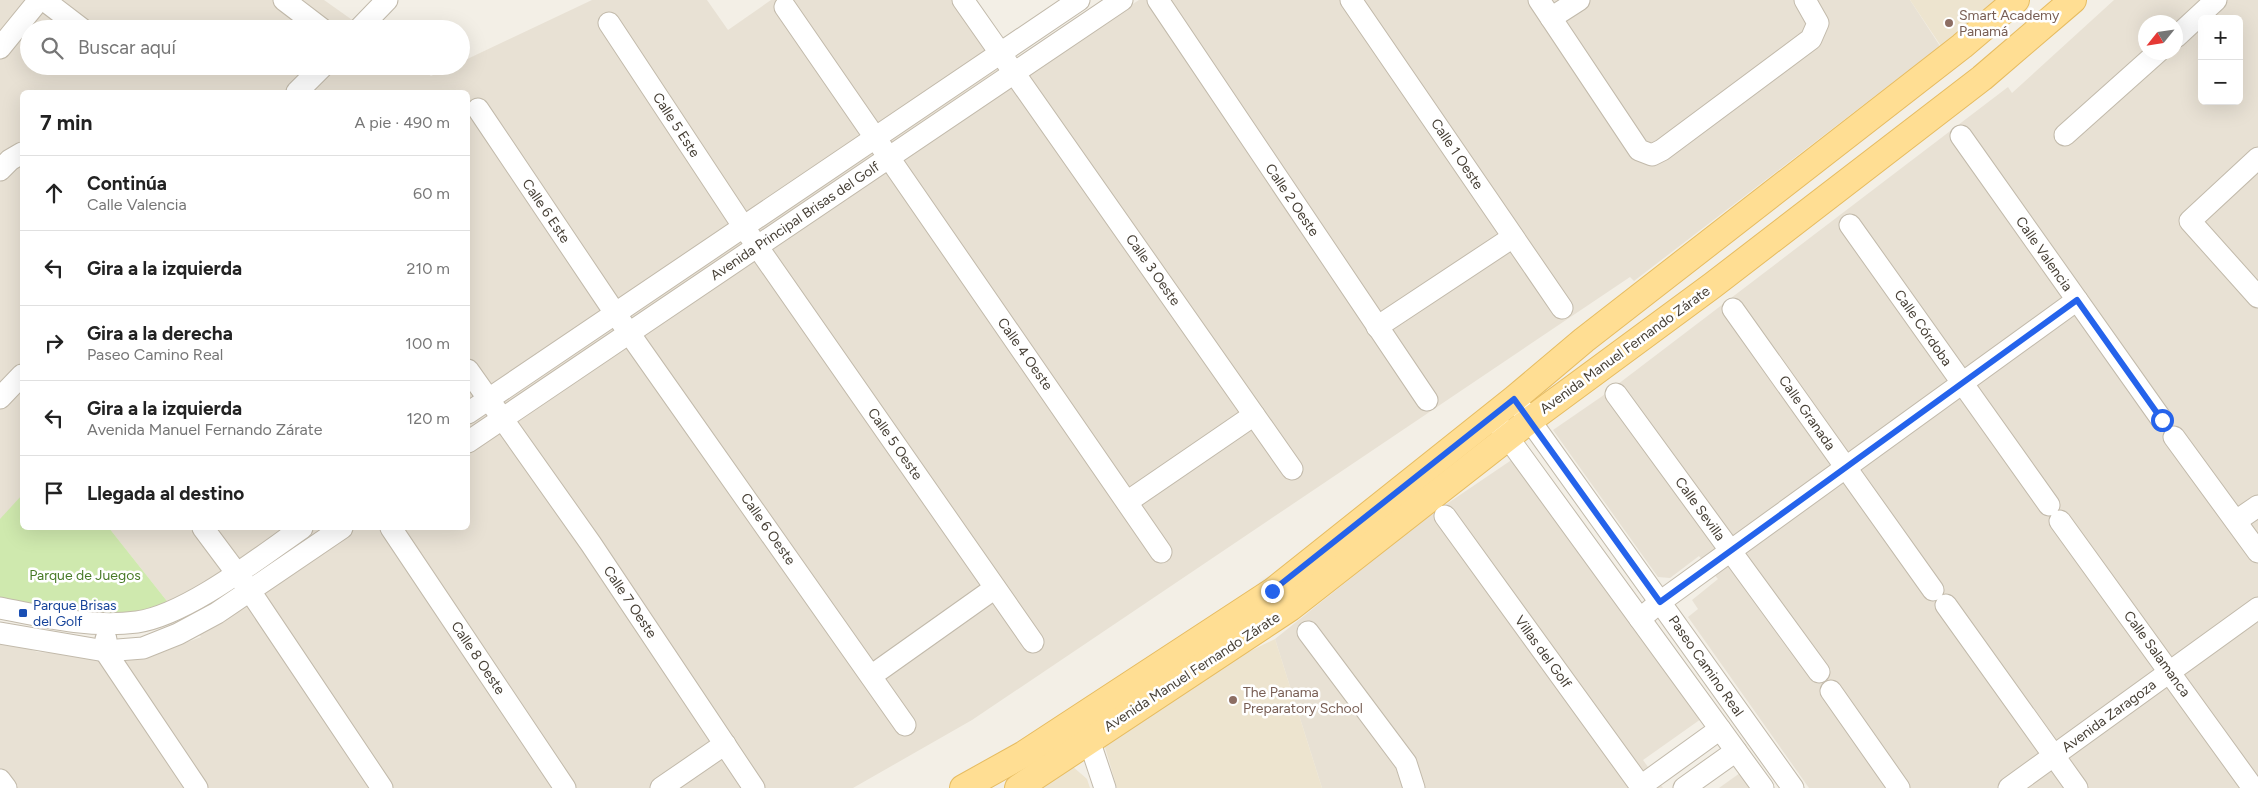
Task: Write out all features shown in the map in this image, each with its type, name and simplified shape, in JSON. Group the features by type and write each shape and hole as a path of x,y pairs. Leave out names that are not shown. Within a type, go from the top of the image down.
{"main road":[{"name":"Avenida Manuel Fernando Zárate","path":"1018,788 1082,730 1272,591 1514,399 1584,340 1962,46 2016,0"},
{"name":"Avenida Manuel Fernando Zárate","path":"963,788 1024,754 1082,730 1290,608 1530,420 1713,285 1966,90 2073,0"}],"street":[{"path":"23,20 39,0"},
{"path":"44,0 70,20"},
{"path":"284,0 310,20"},
{"path":"368,20 387,0"},
{"name":"Calle 3 Oeste","path":"963,0 1292,469"},
{"name":"Avenida Principal Brisas del Golf","path":"470,412 1079,0"},
{"name":"Avenida Principal Brisas del Golf","path":"470,441 1014,71 1122,0"},
{"name":"Calle 2 Oeste","path":"1158,0 1426,400"},
{"name":"Calle 1 Oeste","path":"1351,0 1562,308"},
{"path":"1539,0 1638,150 1652,155 1662,150 1811,39 1818,23 1806,0"},
{"path":"1551,18 1579,0"},
{"path":"2183,30 2216,0"},
{"name":"Calle 4 Oeste","path":"785,8 1161,552"},
{"path":"0,48 20,23"},
{"name":"Calle 5 Este","path":"609,24 757,246"},
{"path":"2065,135 2149,60"},
{"path":"299,90 314,75"},
{"name":"Calle 6 Este","path":"478,109 629,332"},
{"name":"Calle Valencia","path":"1961,136 2168,429 2258,552"},
{"path":"0,170 10,160 20,154"},
{"path":"2258,158 2190,221 2258,297"},
{"name":"Calle Córdoba","path":"1850,225 2055,513"},
{"path":"1378,327 1513,237"},
{"name":"Calle 5 Oeste","path":"757,246 1033,642"},
{"path":"1640,619 1660,602 1847,469 2077,300"},
{"name":"Calle Granada","path":"1733,309 2077,788"},
{"name":"Calle 6 Oeste","path":"629,332 905,726"},
{"name":"Calle 7 Oeste","path":"470,373 591,544 754,788"},
{"path":"0,398 20,377"},
{"name":"Calle Sevilla","path":"1616,394 1819,672"},
{"name":"Paseo Camino Real","path":"1514,399 1793,788"},
{"path":"1127,502 1254,415"},
{"name":"Paseo Camino Real","path":"1492,416 1763,788"},
{"path":"2236,522 2258,506"},
{"name":"Calle Salamanca","path":"2055,513 2253,788"},
{"name":"Villas del Golf","path":"1445,516 1641,787"},
{"path":"204,530 250,591 382,788"},
{"path":"0,608 86,624 138,622 157,617 182,606 236,573 299,530"},
{"path":"0,633 105,651 143,648 178,634 217,613 339,530"},
{"name":"Calle 8 Oeste","path":"392,530 565,788"},
{"path":"871,676 996,588"},
{"name":"Avenida Zaragoza","path":"2009,788 2258,608"},
{"path":"106,624 105,651 197,788"},
{"path":"1308,632 1406,763 1414,788"},
{"path":"1831,691 1899,788"},
{"path":"1641,787 1720,729"},
{"path":"1082,730 1105,788"},
{"path":"661,788 725,744"},
{"path":"1684,788 1736,750"},
{"path":"0,780 6,788"}],"shaded area":[{"path":"0,0 324,0 352,20 20,20 20,75 470,75 470,58 592,0 707,0 728,30 771,0 972,0 1024,74 1139,0 1910,0 1940,46 1634,281 1630,277 972,720 853,788 0,788 0,640 38,652 142,659 201,637 174,610 111,530 470,530 470,90 20,90 20,502 0,523"},
{"name":"Smart Academy Panamá","path":"1910,0 1999,0 1943,49"},
{"path":"2114,0 2258,0 2258,788 1809,788 1688,617 1698,609 1692,600 1718,579 1699,556 1670,578 1658,577 1553,430 1601,397 2008,87 2012,93"},
{"path":"1513,459 1701,719 1643,760 1663,788 1322,788 1275,639 1426,518"},
{"name":"The Panama Preparatory School","path":"1275,639 1322,788 1117,788 1104,744 1240,656"},
{"path":"1072,766 1087,779 1090,788 1035,788"},
{"path":"1740,773 1751,788 1719,788"}],"green space":[{"name":"Parque de Juegos","path":"20,497 20,530 111,530 174,610 138,622 0,608 0,519"}],"place":[{"name":"Smart Academy Panamá","path":"1949,23"},
{"name":"Parque Brisas del Golf","path":"23,613"},
{"name":"The Panama Preparatory School","path":"1233,700"}],"route":[{"path":"1272,591 1514,399 1660,602 1847,469 2077,300 2162,420"}]}
